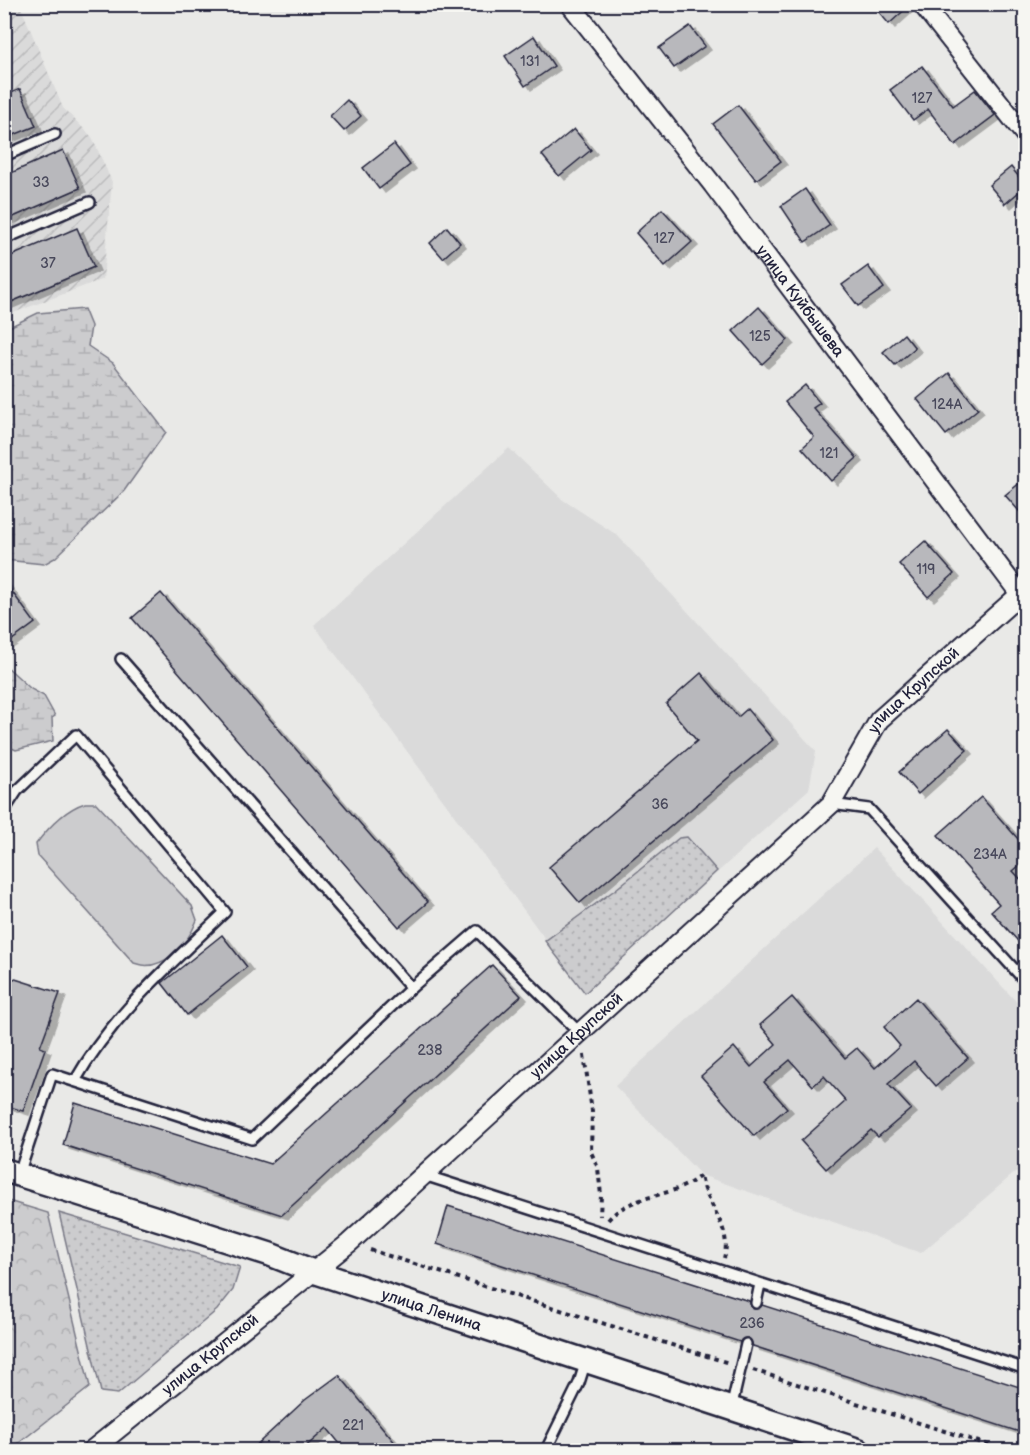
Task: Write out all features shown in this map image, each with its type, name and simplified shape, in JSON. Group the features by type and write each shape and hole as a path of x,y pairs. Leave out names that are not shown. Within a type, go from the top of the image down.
{"street":[{"name":"улица Куйбышева","path":"570,4 728,204 1024,595"},
{"path":"922,4 1026,136"},
{"name":"улица Крупской","path":"92,1450 349,1243 831,804 879,720 1024,595"},
{"name":"улица Ленина","path":"12,1172 269,1254 312,1271 858,1450"}],"lane":[{"path":"4,156 55,134"},
{"path":"4,239 90,202"},
{"path":"121,659 411,988"},
{"path":"4,811 17,791 76,735 225,912 131,1003 93,1050 75,1082"},
{"path":"831,804 870,809 1026,982"},
{"path":"12,1172 52,1074 252,1139 411,988 477,931 580,1032"},
{"path":"423,1175 1026,1369"},
{"path":"756,1303 760,1284"},
{"path":"731,1409 746,1344"},
{"path":"546,1450 579,1383 586,1361"}],"path":[{"path":"580,1032 592,1111 591,1152 598,1168 601,1195 598,1232"},
{"path":"598,1232 615,1212 642,1199 686,1185 700,1175 704,1192 727,1237 728,1244 720,1271"},
{"path":"349,1243 1004,1450"}],"shaded area":[{"path":"5,5 20,5 63,108 92,137 112,182 103,279 5,316"},
{"path":"509,448 563,500 617,535 816,751 809,789 585,993 314,625"},
{"path":"874,848 1025,1011 1025,1164 921,1253 701,1175 615,1086"}],"green space":[{"path":"84,309 91,326 88,346 113,363 166,432 124,491 55,558 44,564 5,560 5,329 38,313"},
{"path":"4,664 31,689 44,696 55,716 52,718 53,741 16,750 5,745"},
{"path":"85,803 96,803 192,906 197,920 193,929 173,955 164,961 144,965 134,963 38,856 36,844 46,832 64,814"},
{"path":"687,837 717,871 585,993 545,941 616,889 679,838"},
{"path":"5,1200 48,1213 90,1387 10,1450 4,1450"},
{"path":"59,1213 240,1267 233,1290 217,1310 118,1394 101,1392"}],"building":[{"path":"872,4 911,4 889,24"},
{"path":"690,26 705,46 674,68 659,48"},
{"path":"534,36 554,66 525,86 505,56"},
{"path":"922,66 953,106 975,90 995,115 955,145 928,109 913,120 890,90"},
{"path":"20,89 36,126 4,139 4,96"},
{"path":"347,100 361,116 344,131 330,116"},
{"path":"738,105 781,161 756,180 713,124"},
{"path":"574,129 591,150 559,176 542,155"},
{"path":"394,144 410,165 379,189 363,168"},
{"path":"63,150 80,188 4,221 4,176"},
{"path":"1011,167 1026,186 1005,204 989,185"},
{"path":"805,189 830,225 805,242 781,206"},
{"path":"662,209 692,242 665,266 636,233"},
{"path":"447,227 460,243 443,258 430,243"},
{"path":"77,228 94,267 4,305 4,259"},
{"path":"868,266 884,288 858,306 842,285"},
{"path":"759,307 788,340 762,364 733,331"},
{"path":"904,334 915,348 895,365 883,352"},
{"path":"949,373 978,409 946,435 917,399"},
{"path":"805,385 820,403 813,408 857,458 831,481 802,448 814,437 785,402"},
{"path":"1026,478 1026,519 1005,495"},
{"path":"925,541 954,574 928,597 899,564"},
{"path":"4,581 35,623 4,646"},
{"path":"161,593 428,902 399,927 132,618"},
{"path":"701,673 738,717 747,709 773,740 580,903 549,867 697,741 666,704"},
{"path":"948,729 967,750 918,794 899,772"},
{"path":"981,797 1026,848 1026,860 1013,871 1026,885 1026,950 991,911 999,904 938,835"},
{"path":"222,935 247,967 187,1015 162,983"},
{"path":"492,965 521,996 282,1215 63,1145 75,1103 270,1164"},
{"path":"12,978 60,993 40,1047 45,1049 23,1111 4,1105 4,1003"},
{"path":"792,997 845,1058 857,1048 875,1068 900,1046 884,1027 916,998 968,1058 936,1086 914,1061 888,1084 911,1109 878,1137 871,1130 826,1169 801,1141 846,1101 824,1076 813,1086 790,1060 764,1082 787,1108 754,1136 701,1076 734,1047 751,1067 776,1044 760,1025"},
{"path":"448,1206 749,1301 754,1309 762,1305 1026,1389 1026,1434 753,1346 748,1338 740,1342 437,1244"},
{"path":"339,1375 401,1450 345,1450 327,1428 302,1450 251,1450 305,1400"}]}
